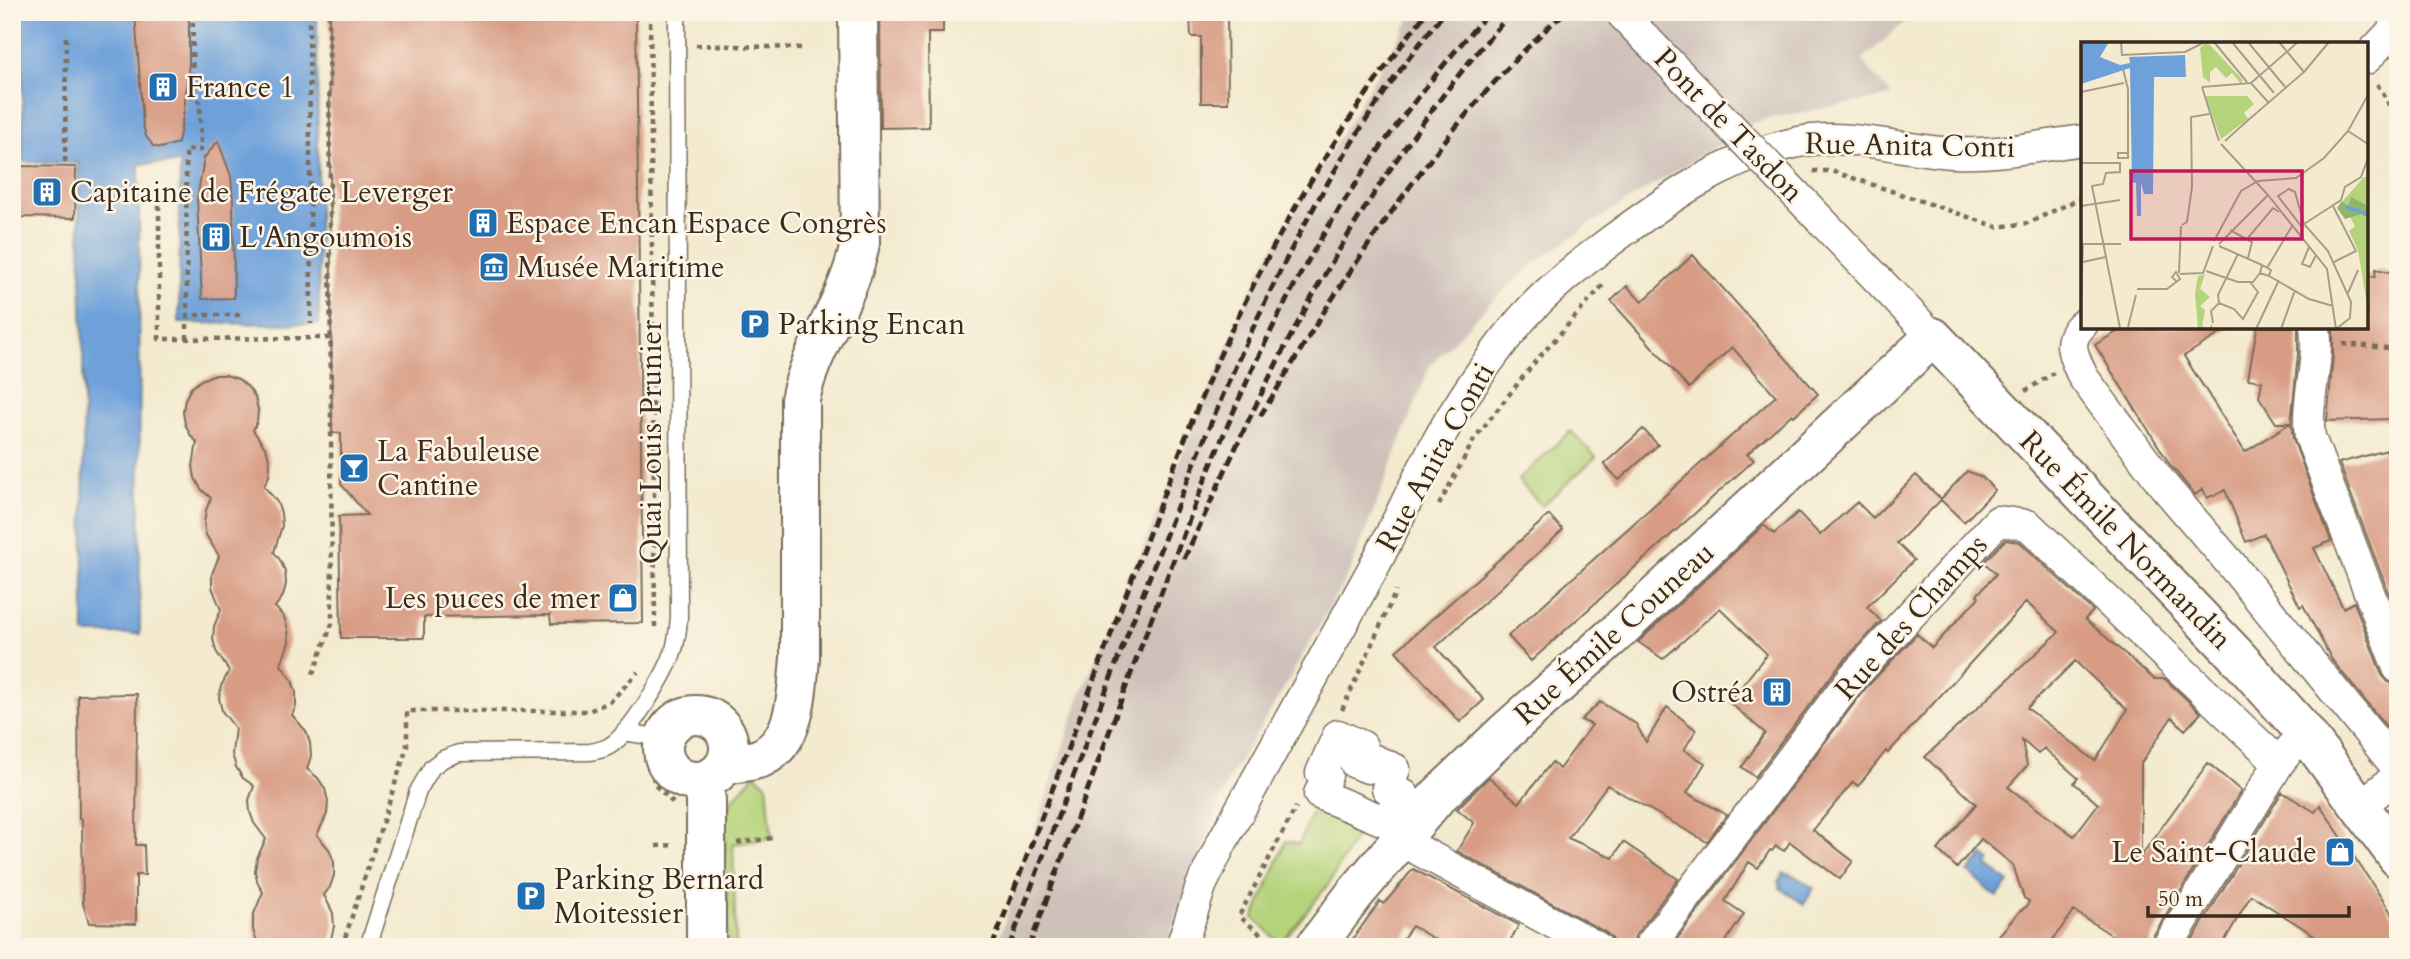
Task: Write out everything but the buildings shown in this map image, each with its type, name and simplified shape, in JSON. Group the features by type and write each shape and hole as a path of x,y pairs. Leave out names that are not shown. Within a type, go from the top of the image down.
{"street":[{"path":"706,947 706,800 718,760 720,725 711,718 700,715 680,719 667,733 663,751 671,770 691,781 718,760 762,758 774,748 791,722 800,658 800,400 810,370 853,271 860,243 858,12"},
{"name":"Pont de Tasdon","path":"1620,12 1838,237"},
{"path":"2372,71 2398,25"},
{"name":"Rue Anita Conti","path":"1181,947 1201,886 1237,813 1370,573 1450,419 1487,362 1522,319 1587,258 1692,184 1735,161 1793,143 1841,138 1927,150 1978,153 2081,140"},
{"name":"Rue Émile Normandin","path":"1838,237 2235,654 2304,731 2398,858"},
{"name":"Rue Émile Normandin","path":"2081,325 2074,333 2072,343 2075,360 2083,377 2164,486 2398,769"},
{"path":"2316,334 2308,419 2311,437 2398,668"},
{"name":"Rue Émile Couneau","path":"1315,947 1354,895 1437,797 1933,337"},
{"name":"Rue des Champs","path":"1649,947 1852,678 1998,521 2028,525 2279,763"},
{"path":"2167,947 2279,763 2304,731"},
{"path":"2359,807 2398,776"},
{"path":"1399,840 1597,947"},
{"name":"Rue Anita Conti","path":"1198,947 1195,935 1201,886"}],"lane":[{"name":"Quai Louis Prunier","path":"368,947 418,791 432,767 459,753 604,750 624,732 656,687 672,657 679,618 677,12"},
{"path":"624,732 655,737 667,733"}],"path":[{"path":"187,339 186,150 201,150 200,102 192,96 193,12"},
{"path":"309,12 311,324"},
{"path":"313,674 332,624 329,12"},
{"path":"650,12 655,640"},
{"path":"65,162 66,37"},
{"path":"678,45 803,48"},
{"path":"2372,71 2398,126"},
{"path":"1808,170 1832,172 1998,227 2028,223 2081,198"},
{"path":"159,195 159,339 331,338"},
{"path":"1437,509 1475,438 1534,363 1607,282"},
{"path":"187,315 242,315"},
{"path":"2316,334 2398,348"},
{"path":"2025,391 2056,372"},
{"path":"1339,725 1401,581"},
{"path":"611,701 646,663"},
{"path":"1276,947 1239,916 1301,796"}],"shaded area":[{"path":"1414,12 1916,12 1862,60 1892,96 1753,123 1592,223 1536,262 1494,299 1430,365 1351,569 1283,690 1228,780 1165,947 996,947 1079,699 1261,268"}],"green space":[{"path":"1571,431 1596,457 1542,506 1518,480"},
{"path":"755,774 767,785 772,838 733,844 736,947 728,947 725,822 732,800"},
{"path":"1319,794 1368,814 1330,882 1281,944 1254,918 1286,841 1299,844"}],"water":[{"path":"22,12 317,12 319,324 179,323 180,163 139,164 140,634 84,634 83,345 78,163 23,162"},
{"path":"1983,855 1990,861 1988,865 2009,883 1997,897 1968,872"},
{"path":"1784,872 1814,888 1804,904 1780,888 1778,882"}],"railway":[{"path":"992,947 1200,401 1231,332 1266,260 1307,187 1352,115 1427,12"},
{"path":"1009,947 1176,510 1238,360 1310,215 1351,145 1395,77 1445,12"},
{"path":"1029,947 1186,527 1236,406 1273,327 1314,251 1359,179 1408,110 1489,12"},
{"path":"1184,559 1269,378 1346,238 1424,121 1481,47 1512,12"},
{"path":"1260,416 1331,300 1417,176 1502,74 1565,12"}],"place":[{"name":"France 1","path":"163,87"},
{"name":"Capitaine de Frégate Leverger","path":"47,192"},
{"name":"Espace Encan Espace Congrès","path":"483,223"},
{"name":"L'Angoumois","path":"216,237"},
{"name":"Musée Maritime","path":"494,267"},
{"name":"Parking Encan","path":"755,324"},
{"name":"La Fabuleuse Cantine","path":"354,468"},
{"name":"Les puces de mer","path":"623,598"},
{"name":"Ostréa","path":"1777,692"},
{"name":"Le Saint-Claude","path":"2340,852"},
{"name":"Parking Bernard Moitessier","path":"531,896"}]}
